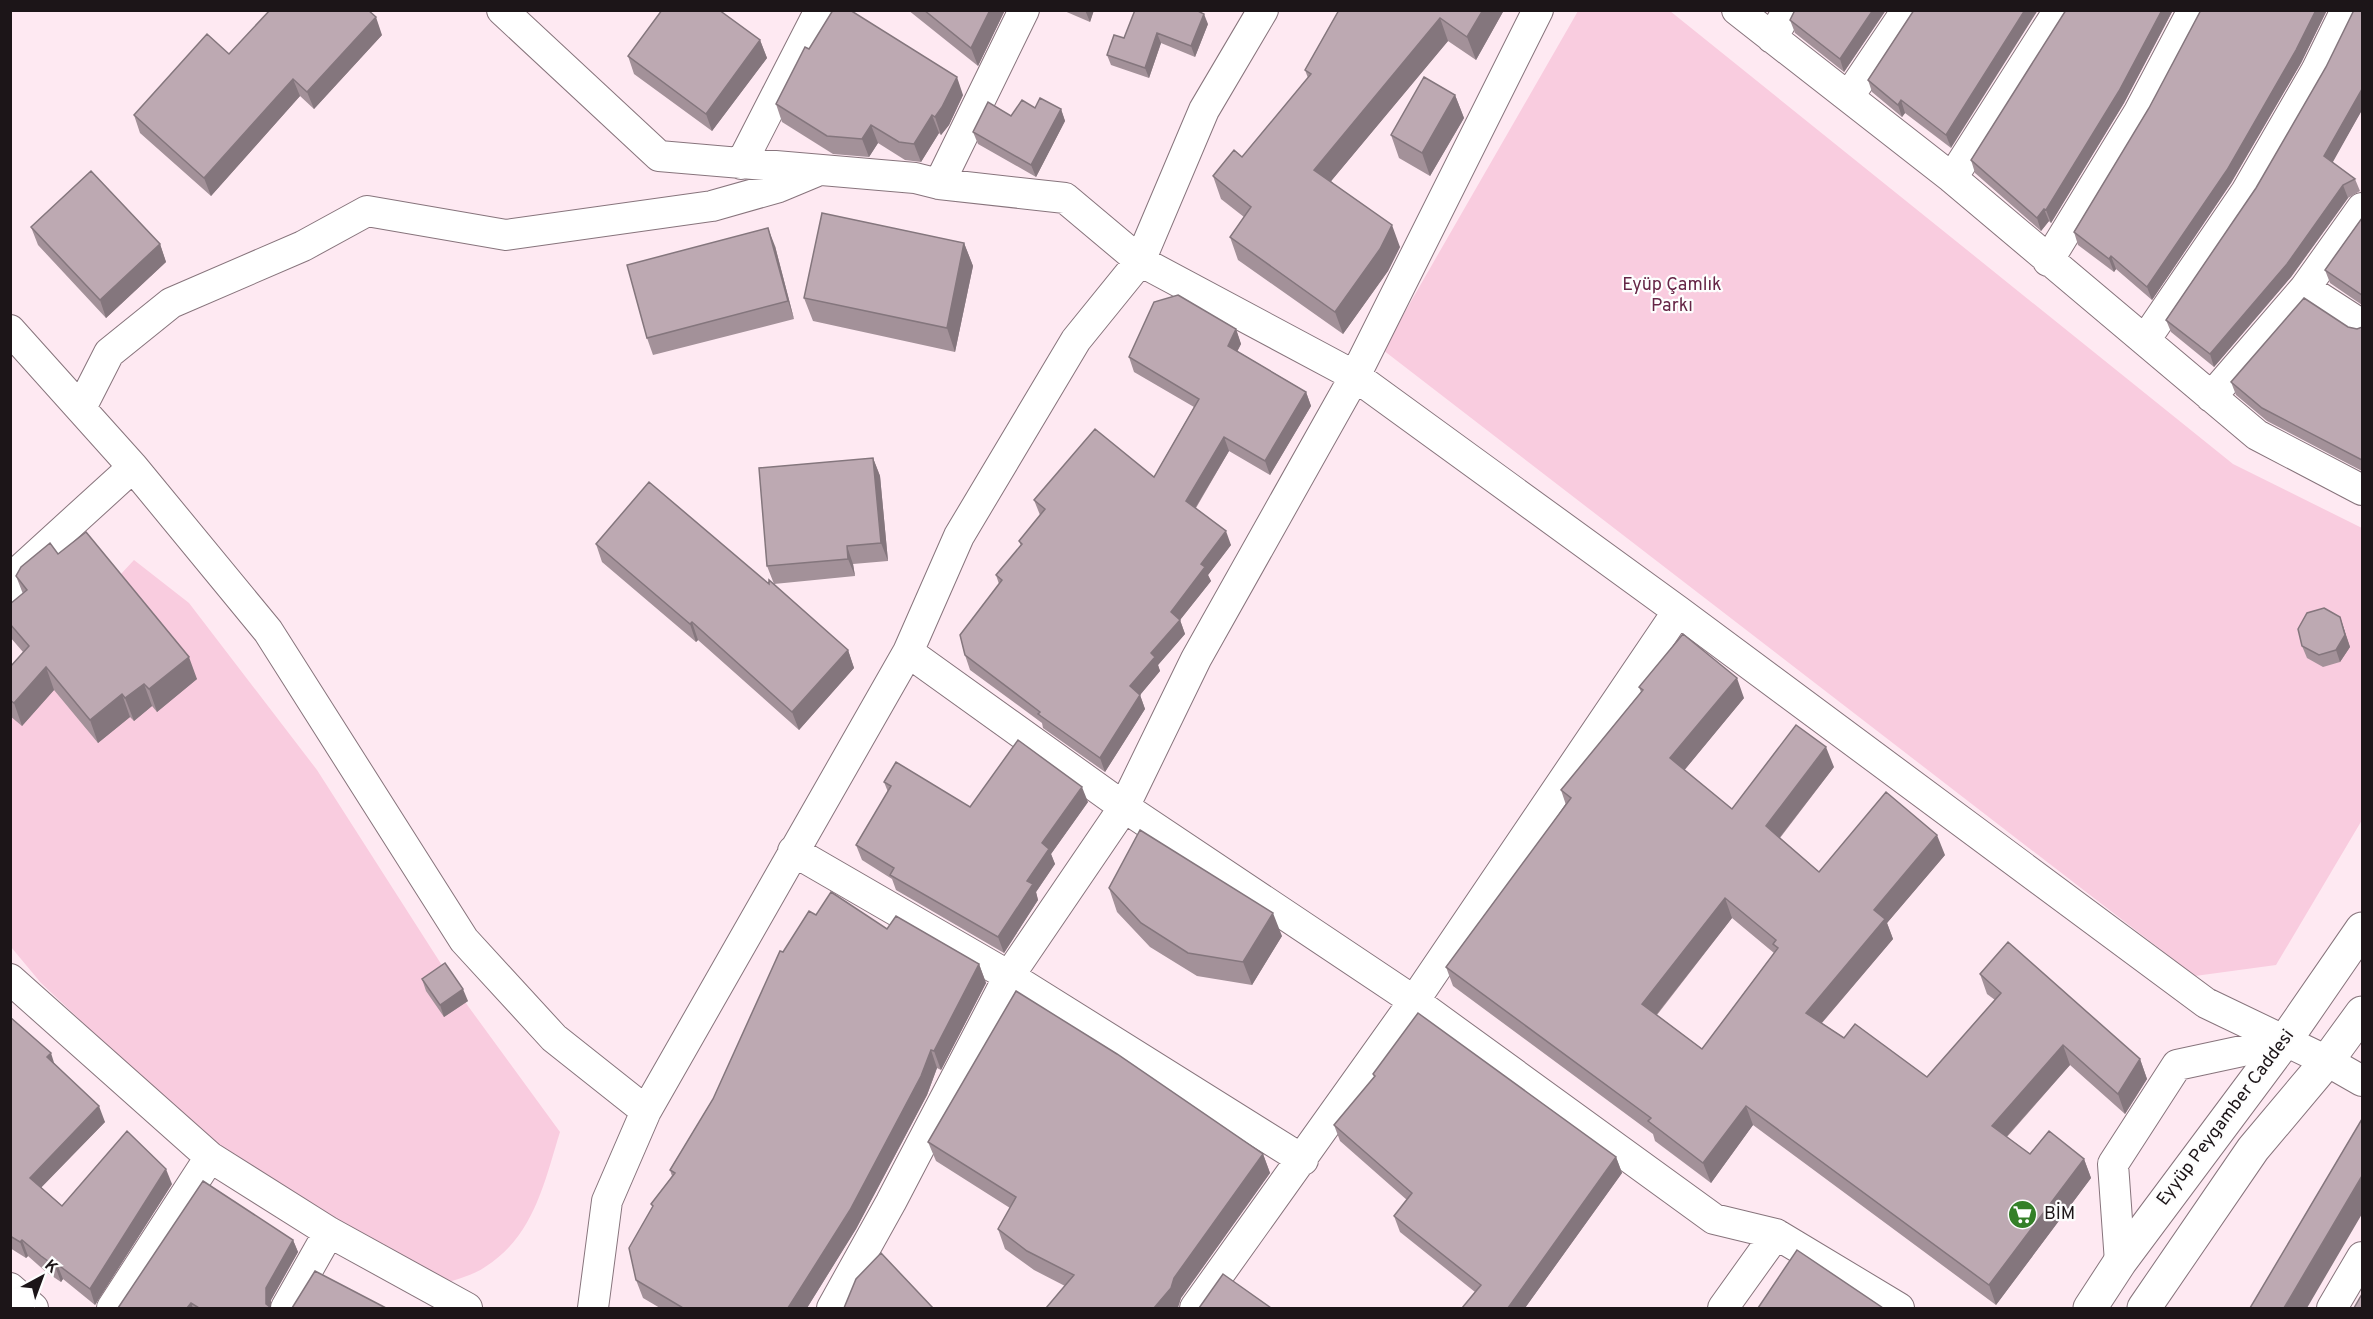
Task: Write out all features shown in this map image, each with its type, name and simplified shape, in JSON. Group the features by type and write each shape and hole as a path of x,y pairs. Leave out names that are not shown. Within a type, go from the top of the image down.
{"main road":[{"name":"Eyyüp Peygamber Caddesi","path":"2090,1308 2120,1262 2284,1042 2362,929"},
{"path":"2144,1308 2253,1149 2327,1061 2362,1013"}],"street":[{"path":"502,10 659,156 915,178 939,184 1065,198 1140,261 1355,376 1678,610 2206,1003 2327,1061 2362,1081"},
{"path":"741,164 820,10"},
{"path":"939,184 1024,10"},
{"path":"832,1308 891,1202 1009,976 1124,807 1196,659 1355,376 1538,10"},
{"path":"1737,10 1952,178 2257,435 2362,490"},
{"path":"1772,38 1788,10"},
{"path":"1849,96 1907,10"},
{"path":"1952,178 2060,10"},
{"path":"2048,261 2139,112 2193,10"},
{"path":"2145,340 2246,192 2316,71 2346,10"},
{"path":"596,1307 607,1201 646,1110 908,652 964,526 1076,340 1140,261 1204,110 1260,11"},
{"path":"81,408 109,353 171,303 303,246 367,211 506,235 712,206 779,187 820,170"},
{"path":"2211,397 2305,288 2362,208"},
{"path":"2305,288 2362,325"},
{"path":"10,330 133,467 268,630 464,940 554,1038 646,1110"},
{"path":"10,590 21,569 133,467"},
{"path":"1195,1308 1303,1160 1414,1001 1678,610"},
{"path":"908,652 1124,807 1414,1001 1714,1219 1776,1233 1899,1308"},
{"path":"793,851 1009,976 1303,1160"},
{"path":"10,978 210,1157 329,1232 467,1308"},
{"path":"2120,1262 2113,1164 2177,1065 2284,1042"},
{"path":"112,1308 210,1157"},
{"path":"286,1308 329,1232"},
{"path":"1723,1308 1776,1233"},
{"path":"2331,1308 2362,1257"},
{"path":"10,1288 33,1308"}],"green space":[{"name":"Eyüp Çamlık Parkı","path":"1578,11 1670,11 2233,464 2362,528 2362,820 2276,965 2195,976 1383,350"},
{"path":"134,560 189,603 317,770 468,1006 560,1132 542,1189 526,1224 502,1254 474,1273 437,1286 224,1156 41,983 11,947 10,693"}],"building":[{"path":"270,10 368,10 376,17 307,92 293,79 204,178 134,115 207,34 229,54"},
{"path":"662,10 719,10 760,40 706,114 628,56"},
{"path":"833,10 850,10 957,77 942,107 935,117 932,115 914,144 899,142 871,125 862,139 827,136 776,104 805,47 809,49"},
{"path":"924,10 990,10 971,48"},
{"path":"1135,10 1196,10 1204,14 1191,46 1157,33 1145,68 1107,55 1114,35 1124,38"},
{"path":"1339,10 1483,10 1467,37 1440,18 1314,170 1392,225 1380,249 1335,312 1230,237 1251,207 1213,176 1234,150 1242,157 1311,74 1305,70"},
{"path":"1795,10 1873,10 1840,59 1790,20"},
{"path":"1914,10 2025,10 1946,135 1901,100 1898,105 1868,80"},
{"path":"2066,10 2162,10 2119,91 2046,210 2044,209 2037,218 1971,160"},
{"path":"2201,10 2316,10 2296,50 2227,170 2147,287 2111,256 2109,259 2074,232 2149,108"},
{"path":"2354,10 2362,10 2362,89 2324,156 2355,179 2343,185 2287,264 2210,354 2166,320 2256,188 2326,67"},
{"path":"1424,77 1455,95 1422,153 1391,135"},
{"path":"1040,98 1061,109 1031,165 973,132 988,102 1011,116 1022,100 1035,108"},
{"path":"91,171 160,244 100,300 31,227"},
{"path":"822,213 964,243 947,328 804,298"},
{"path":"2362,218 2362,295 2325,270"},
{"path":"768,228 788,301 647,338 627,265"},
{"path":"1178,295 1236,329 1228,346 1306,392 1265,461 1224,437 1186,501 1226,531 1201,564 1205,567 1171,612 1180,620 1151,653 1155,657 1130,686 1140,695 1100,758 1038,714 1040,712 965,655 960,635 1002,580 996,575 1022,544 1019,541 1045,509 1034,500 1095,429 1154,477 1199,399 1129,357 1154,302"},
{"path":"2304,298 2348,327 2357,329 2362,327 2362,460 2262,408 2231,382"},
{"path":"873,458 881,543 847,546 848,559 767,566 759,468"},
{"path":"649,482 769,584 769,580 848,650 792,712 692,622 690,624 596,544"},
{"path":"86,532 189,657 149,689 144,684 125,698 122,694 90,720 46,667 14,703 10,700 10,667 29,646 10,624 10,604 27,590 16,576 21,567 50,543 58,554"},
{"path":"2324,608 2340,617 2345,635 2336,650 2319,655 2302,646 2298,629 2307,613"},
{"path":"1683,634 1737,678 1670,758 1732,809 1796,725 1826,747 1766,826 1819,872 1886,792 1937,835 1874,910 1885,919 1806,1013 1844,1038 1855,1024 1927,1077 2001,993 1980,974 2008,942 2140,1059 2118,1094 2063,1045 1992,1126 2030,1154 2049,1131 2084,1159 1989,1285 1746,1106 1703,1163 1648,1121 1651,1118 1446,967 1571,798 1561,790 1643,690 1639,687","holes":["1725,898 1776,940 1773,944 1778,948 1702,1049 1642,1004"]},
{"path":"1018,740 1082,787 1042,843 1049,849 1027,881 1033,884 998,937 890,875 894,868 856,845 891,786 884,782 896,762 970,807"},
{"path":"1140,830 1273,913 1243,962 1188,953 1141,923 1109,888"},
{"path":"831,892 887,929 896,916 979,964 934,1051 931,1050 921,1076 850,1210 788,1308 683,1308 636,1280 629,1248 653,1206 651,1204 675,1173 670,1170 713,1099 780,951 783,952 809,911 816,915"},
{"path":"445,963 463,989 440,1005 422,979"},
{"path":"1016,991 1117,1054 1263,1154 1174,1278 1171,1288 1154,1308 1046,1308 1074,1275 1027,1251 998,1229 1016,1197 928,1142"},
{"path":"1418,1013 1616,1157 1508,1308 1462,1308 1481,1285 1394,1216 1412,1193 1334,1125 1375,1076 1373,1074"},
{"path":"10,1017 51,1053 47,1057 99,1106 30,1178 62,1206 127,1131 166,1169 90,1289 57,1264 55,1266 41,1256 22,1240 20,1242 10,1236"},
{"path":"2362,1119 2362,1176 2284,1308 2250,1308"},
{"path":"203,1181 293,1240 266,1288 266,1304 271,1308 199,1308 191,1303 187,1308 118,1308"},
{"path":"1797,1250 1883,1308 1758,1308"},
{"path":"881,1253 933,1308 844,1308 856,1279"},
{"path":"315,1271 386,1308 292,1308"},
{"path":"1223,1274 1271,1308 1199,1308"},
{"path":"2362,1294 2362,1308 2354,1308"}],"place":[{"name":"BİM","path":"2023,1214"}]}
